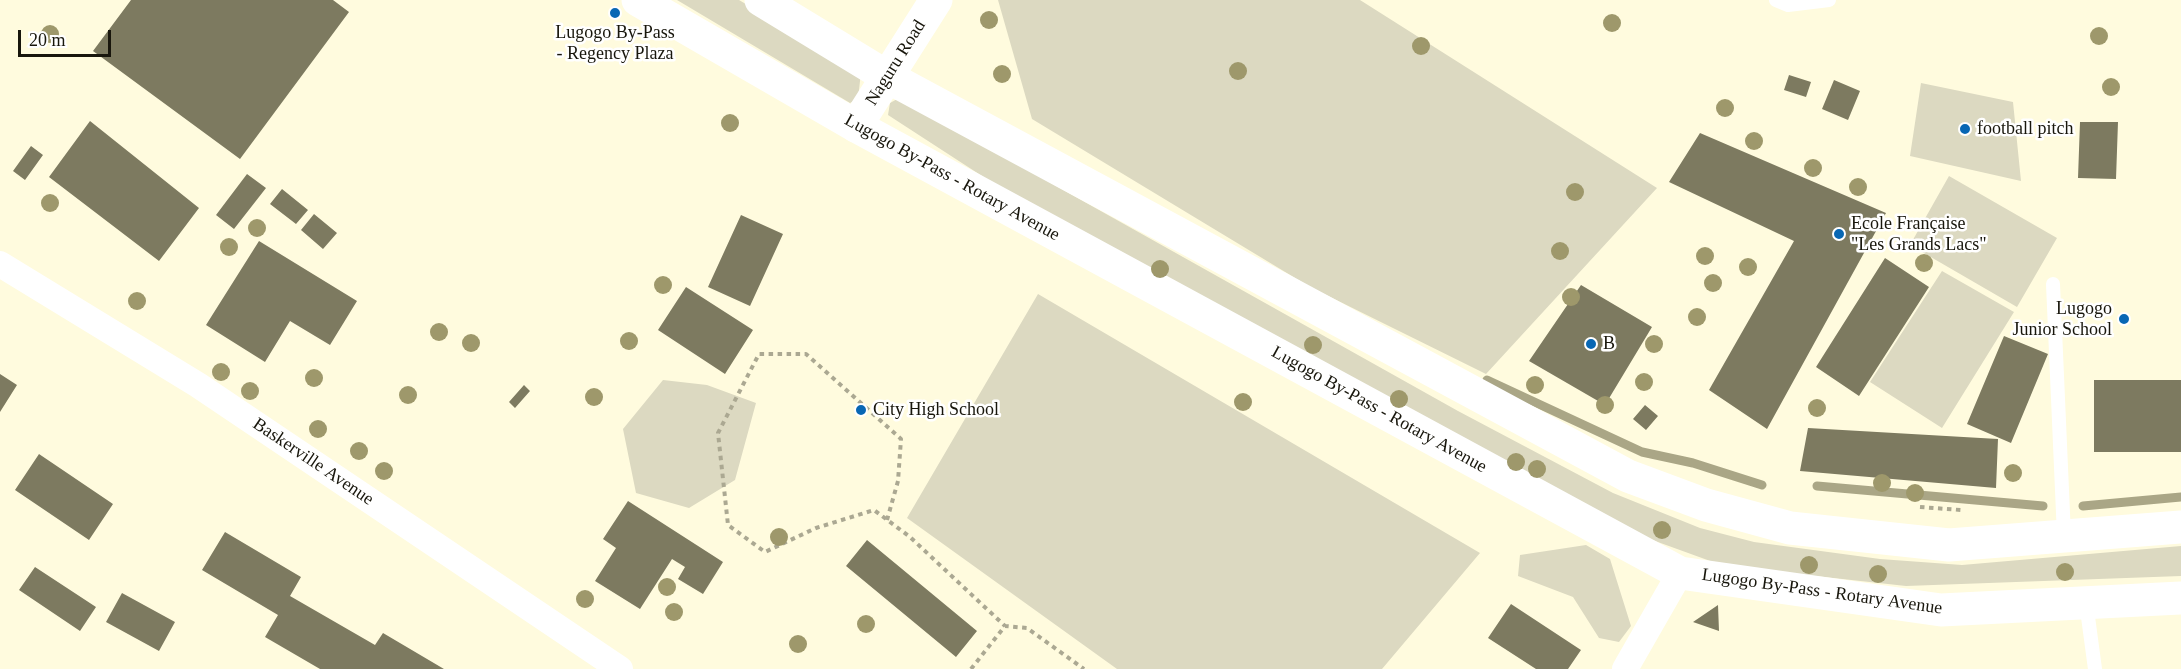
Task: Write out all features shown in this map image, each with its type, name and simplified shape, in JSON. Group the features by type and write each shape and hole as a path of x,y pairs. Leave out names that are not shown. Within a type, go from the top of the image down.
{"main road":[{"name":"Lugogo By-Pass - Rotary Avenue","path":"638,0 856,126 1680,573 1941,610 2181,598"},
{"path":"761,0 886,76 1628,476 1706,505 1790,528 1949,545 2065,538 2181,527"},
{"name":"Naguru Road","path":"856,126 936,0"}],"street":[{"name":"Baskerville Avenue","path":"0,264 198,385 620,669"},
{"path":"1625,669 1680,573"}],"lane":[{"path":"1776,0 1788,5 1829,0"},
{"path":"2053,284 2065,538"},
{"path":"2086,602 2095,669"}],"path":[{"path":"887,520 898,481 901,439 806,354 759,354 718,433 728,525 765,552 816,528 874,510 910,537 1005,626 1027,628 1084,669"},
{"path":"971,669 1005,626"}],"shaded area":[{"path":"677,0 739,0 861,72 858,99 850,103"},
{"path":"998,0 1360,0 1657,188 1486,374 1310,287 1032,119"},
{"name":"football pitch","path":"1921,83 2013,102 2021,181 1910,156"},
{"path":"899,98 1458,411 1613,493 1700,528 1754,542 1880,559 1962,565 2181,546 2181,576 1906,586 1724,566 1644,537 1002,189 888,115 890,103"},
{"path":"1949,176 2057,238 2017,307 1910,245"},
{"path":"1942,271 2014,312 1942,428 1870,382"},
{"path":"1038,294 1480,553 1382,669 1117,669 907,518"},
{"path":"663,380 707,385 756,403 735,480 689,508 636,493 623,429"},
{"path":"1586,545 1610,559 1631,626 1619,642 1599,638 1573,597 1518,576 1520,555"}],"building":[{"path":"131,0 333,0 349,12 240,159 93,51"},
{"path":"1789,75 1811,82 1806,97 1784,90"},
{"path":"1834,80 1860,91 1848,120 1822,109"},
{"path":"90,121 199,208 159,261 49,177"},
{"path":"2080,122 2118,122 2116,179 2078,178"},
{"path":"1700,133 1886,213 1767,429 1709,390 1794,241 1669,182"},
{"path":"31,146 43,155 25,180 13,171"},
{"path":"247,174 266,188 234,229 216,215"},
{"path":"282,189 308,210 296,224 270,204"},
{"path":"314,214 337,233 323,249 301,230"},
{"path":"741,215 783,234 750,306 708,287"},
{"path":"259,241 357,301 330,345 290,321 265,362 206,325"},
{"path":"1885,258 1929,287 1859,396 1816,367"},
{"name":"B","path":"1581,285 1652,327 1605,405 1529,361"},
{"path":"686,287 753,330 725,374 658,330"},
{"path":"2004,336 2048,354 2011,443 1967,424"},
{"path":"0,374 17,385 0,412"},
{"path":"2094,380 2181,380 2181,452 2094,452"},
{"path":"524,385 530,391 515,408 509,402"},
{"path":"1645,405 1658,416 1646,430 1633,419"},
{"path":"1808,428 1998,439 1996,488 1800,471"},
{"path":"39,454 113,504 89,540 15,490"},
{"path":"628,501 723,562 703,594 678,579 685,567 672,559 640,609 595,581 616,548 603,539"},
{"path":"225,532 301,577 290,596 375,645 383,633 444,669 320,669 265,637 278,615 202,570"},
{"path":"867,540 977,631 956,657 846,566"},
{"path":"35,567 96,607 80,631 19,590"},
{"path":"122,593 175,622 159,651 106,622"},
{"path":"1511,604 1581,650 1568,669 1536,669 1488,638"},
{"path":"1718,605 1719,631 1693,622"}],"waterway":[{"path":"1487,380 1642,452 1693,463 1762,485"},
{"path":"1817,486 2043,506"},
{"path":"2083,506 2181,497"}],"place":[{"name":"Lugogo By-Pass - Regency Plaza","path":"615,13"},
{"name":"football pitch","path":"1965,129"},
{"name":"Ecole Française \"Les Grands Lacs\"","path":"1839,234"},
{"name":"Lugogo Junior School","path":"2124,319"},
{"name":"B","path":"1591,344"},
{"name":"City High School","path":"861,410"}]}
